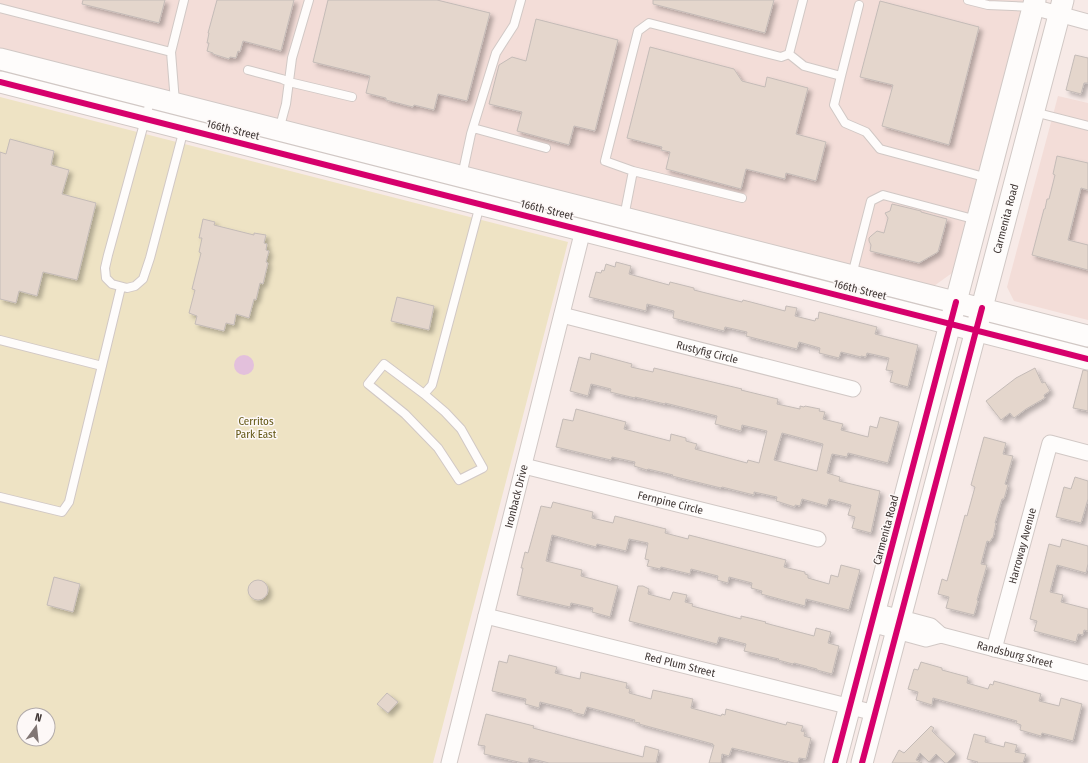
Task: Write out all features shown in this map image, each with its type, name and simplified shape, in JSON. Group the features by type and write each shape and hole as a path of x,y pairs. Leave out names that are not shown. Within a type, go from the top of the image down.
{"street":[{"path":"1034,4 1061,7 1088,22"},
{"name":"Carmenita Road","path":"835,763 1034,4"},
{"name":"Carmenita Road","path":"862,763 1061,7"},
{"name":"166th Street","path":"0,59 151,97 184,115 480,204 1088,359"},
{"name":"166th Street","path":"0,82 145,118 184,115 279,130 1088,336"},
{"path":"480,204 486,182"},
{"name":"Ironback Drive","path":"449,763 583,230"},
{"name":"Rustyfig Circle","path":"562,314 853,389"},
{"name":"Harroway Avenue","path":"994,649 1050,443 1088,453"},
{"name":"Fernpine Circle","path":"524,466 818,539"},
{"name":"Red Plum Street","path":"486,616 875,713"},
{"name":"Randsburg Street","path":"873,618 898,624 926,639 941,635 1088,673"}],"lane":[{"path":"151,97 105,268 106,278 112,284 127,288 135,286 143,279 150,258 184,115 171,52 184,0"},
{"path":"279,130 286,104 292,58 309,0"},
{"path":"462,176 473,128 496,53 514,25 521,0"},
{"path":"789,54 803,0"},
{"path":"968,0 988,5 1034,4"},
{"path":"859,5 834,105 845,123 866,132 880,149 988,179"},
{"path":"0,8 171,52"},
{"path":"742,198 633,171 605,161 638,31 649,23 781,57 789,54"},
{"path":"789,54 804,66 841,76"},
{"path":"248,70 289,82 352,97"},
{"path":"1034,112 1088,126"},
{"path":"473,128 546,148"},
{"path":"624,217 633,171"},
{"path":"852,275 871,201 883,195 978,220"},
{"path":"424,394 432,385 435,378 480,204"},
{"path":"0,497 62,512 69,502 121,286"},
{"path":"0,340 102,366"},
{"path":"384,364 424,394 445,412 461,430 483,468 459,480 438,448 405,414 368,384 384,364"}],"shaded area":[{"path":"0,0 1024,0 952,273 934,286 832,263 0,48"},
{"path":"1058,96 1088,103 1088,320 1014,301 1007,287"},
{"path":"244,355 251,358 254,365 251,372 244,375 237,372 234,365 237,358"}],"green space":[{"name":"Cerritos Park East","path":"0,97 568,242 433,763 0,763"}],"building":[{"path":"83,0 165,0 159,23 82,4"},
{"path":"217,0 294,0 281,51 243,41 240,52 238,51 236,58 230,57 229,59 207,51 209,43 207,43 208,33"},
{"path":"328,0 437,0 490,13 467,101 438,94 434,110 414,105 413,107 366,93 370,76 313,62"},
{"path":"653,0 774,0 765,33 653,4"},
{"path":"880,1 979,27 949,145 882,126 893,85 860,77"},
{"path":"536,19 618,40 595,131 574,126 569,145 517,131 522,112 489,104 499,65 512,57 526,61"},
{"path":"650,47 734,69 742,81 765,87 767,77 808,88 796,134 826,142 816,181 786,173 785,179 746,169 741,189 666,169 670,152 661,150 662,147 627,138"},
{"path":"1075,55 1088,58 1088,83 1084,83 1081,94 1066,90"},
{"path":"10,139 54,151 51,165 69,170 62,194 96,203 77,280 43,272 37,296 19,291 16,303 0,299 0,152 6,154"},
{"path":"1057,156 1088,163 1088,190 1081,188 1068,240 1088,245 1088,270 1032,255 1047,199 1049,199 1055,175 1053,174"},
{"path":"892,204 947,219 938,252 919,263 870,251 871,245 869,238 877,231 884,233 888,218 885,213 890,211"},
{"path":"203,219 215,222 214,225 254,235 254,233 266,235 264,243 267,244 266,250 269,251 263,284 260,283 256,300 254,299 249,318 236,314 234,325 226,323 224,331 195,324 197,316 189,313 195,290 192,289 201,253 199,252 202,238 199,238"},
{"path":"616,262 631,266 629,274 669,285 670,282 694,288 694,290 742,302 743,300 785,311 786,306 797,308 795,316 815,321 816,318 818,319 819,312 877,327 875,334 918,345 908,387 890,382 893,371 886,370 889,358 867,353 866,357 861,357 841,352 839,358 819,353 820,348 799,342 797,349 746,336 747,332 725,327 724,331 673,318 674,311 647,304 646,311 589,297 596,272 601,273 602,270 604,271 606,264 615,267"},
{"path":"397,297 434,306 429,330 391,321"},
{"path":"591,353 632,364 631,367 653,372 654,368 742,389 741,390 778,399 777,404 800,409 800,406 805,406 820,409 819,411 825,412 823,419 843,424 841,430 868,437 870,426 877,428 880,417 899,422 888,463 848,453 847,457 832,454 827,473 840,477 839,481 880,491 871,533 852,528 855,517 848,515 851,505 829,499 827,506 802,499 800,506 795,505 795,507 776,501 777,497 754,492 754,495 721,488 672,476 673,475 647,470 634,466 635,462 612,457 611,460 556,447 563,419 573,421 576,409 626,422 624,429 670,441 671,434 686,438 686,441 697,444 695,449 747,463 748,460 759,463 767,431 742,425 741,431 715,424 717,416 665,403 610,392 611,389 591,384 588,396 570,391 579,357 590,360","holes":["782,433 823,444 817,471 774,460"]},
{"path":"1035,368 1042,383 1045,382 1050,391 1044,395 1045,398 1014,418 1010,413 1001,420 986,401 1016,378"},
{"path":"1083,370 1088,371 1088,411 1073,408"},
{"path":"984,437 1006,443 1003,454 1013,456 1005,484 1008,485 995,523 993,538 990,542 987,541 981,564 987,565 974,615 946,608 949,597 938,594 942,579 947,581 965,515 967,516 975,487 971,485"},
{"path":"1075,477 1088,481 1088,499 1081,523 1056,517 1064,487 1071,489"},
{"path":"553,502 593,512 592,518 613,523 615,516 666,529 665,533 688,539 689,535 786,560 784,567 805,572 805,574 808,575 808,578 829,584 831,575 838,577 841,565 860,570 849,610 806,599 805,606 761,594 762,591 751,588 752,583 729,577 728,583 717,580 718,576 691,569 690,574 661,567 660,569 647,566 649,560 645,559 648,543 629,539 626,551 597,544 596,547 552,535 546,561 582,570 581,576 618,586 610,617 592,612 593,608 571,603 570,607 517,595 525,552 528,553 541,506 551,508"},
{"path":"1062,539 1088,546 1088,564 1086,573 1057,565 1050,592 1063,595 1061,602 1088,609 1088,631 1084,630 1083,635 1078,634 1076,642 1034,631 1037,621 1030,619 1049,544 1060,547"},
{"path":"54,577 80,584 73,612 47,605"},
{"path":"258,580 265,583 268,590 265,597 258,600 251,597 248,590 251,583"},
{"path":"638,586 643,586 649,589 648,594 670,600 673,592 687,595 685,602 693,604 692,606 741,619 741,616 814,636 816,628 831,632 828,643 839,646 832,674 744,651 746,644 719,637 717,644 629,621"},
{"path":"509,655 557,667 555,673 580,679 581,672 627,683 626,688 630,689 629,693 651,699 653,690 693,699 691,708 721,716 722,714 725,715 726,709 786,725 787,722 803,726 801,731 805,732 804,736 811,738 806,759 799,758 798,763 794,763 732,748 729,756 722,754 721,763 709,763 713,744 639,724 640,723 634,722 635,720 587,707 584,715 572,712 572,710 540,702 539,708 525,704 526,699 492,691 499,661 507,663"},
{"path":"921,662 942,668 942,670 968,677 967,683 988,689 990,684 993,685 994,681 1041,694 1039,701 1059,706 1061,698 1082,704 1073,741 1042,733 1041,736 1020,730 1021,725 1016,723 1017,721 933,698 932,705 916,700 918,692 908,689 914,669 918,670"},
{"path":"387,693 398,702 388,713 377,704"},
{"path":"486,714 643,757 645,746 659,750 656,763 549,763 529,758 528,763 523,763 484,754 485,746 478,745"},
{"path":"931,726 934,728 932,731 956,754 947,763 945,763 936,754 929,762 920,753 916,760 922,763 892,763 899,750 904,753"},
{"path":"974,734 986,737 985,742 1004,747 1005,742 1017,745 1015,752 1026,754 1023,763 977,763 978,762 967,759"}],"cycle path":[{"path":"0,82 1088,359"},
{"path":"835,763 956,302"},
{"path":"862,763 982,308"}]}
